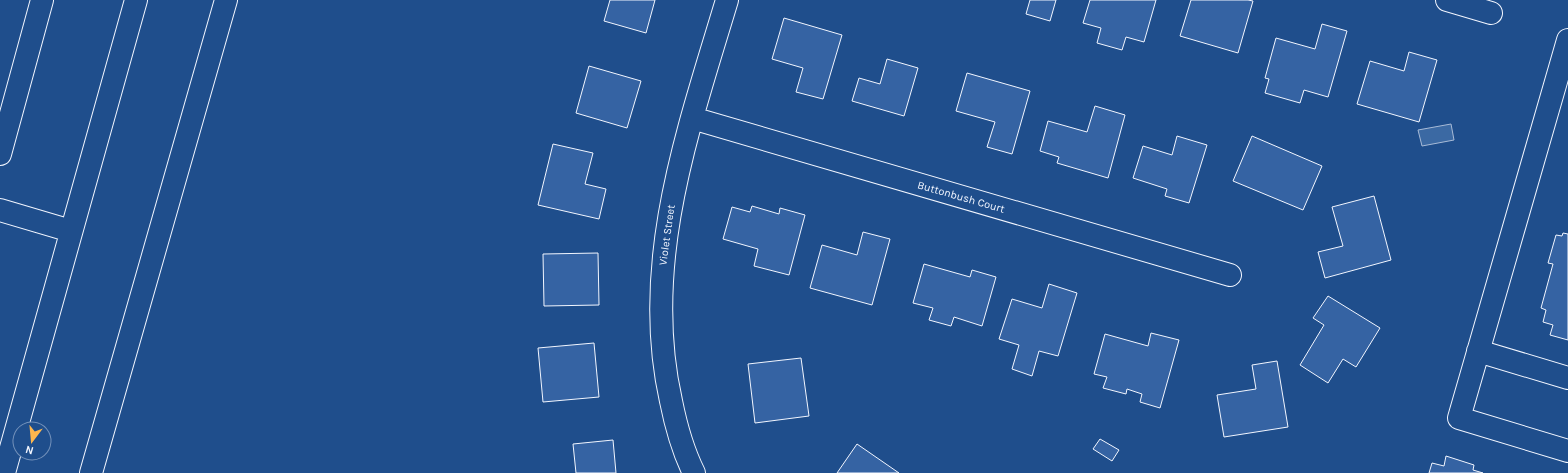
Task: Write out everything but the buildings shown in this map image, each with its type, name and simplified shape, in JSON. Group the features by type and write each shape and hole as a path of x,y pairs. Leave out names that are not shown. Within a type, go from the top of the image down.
{"street":[{"path":"0,154 42,0"},
{"path":"4,473 136,0"},
{"path":"91,473 226,0"},
{"name":"Violet Street","path":"694,473 676,425 666,381 661,335 661,282 666,231 676,180 692,118 727,0"},
{"path":"1447,0 1491,13"},
{"path":"1568,40 1459,418 1568,451"},
{"name":"Buttonbush Court","path":"692,118 1230,275"},
{"path":"0,210 71,231"},
{"path":"1478,351 1568,378"}],"water":[{"path":"1451,124 1454,140 1422,146 1418,130"}]}
